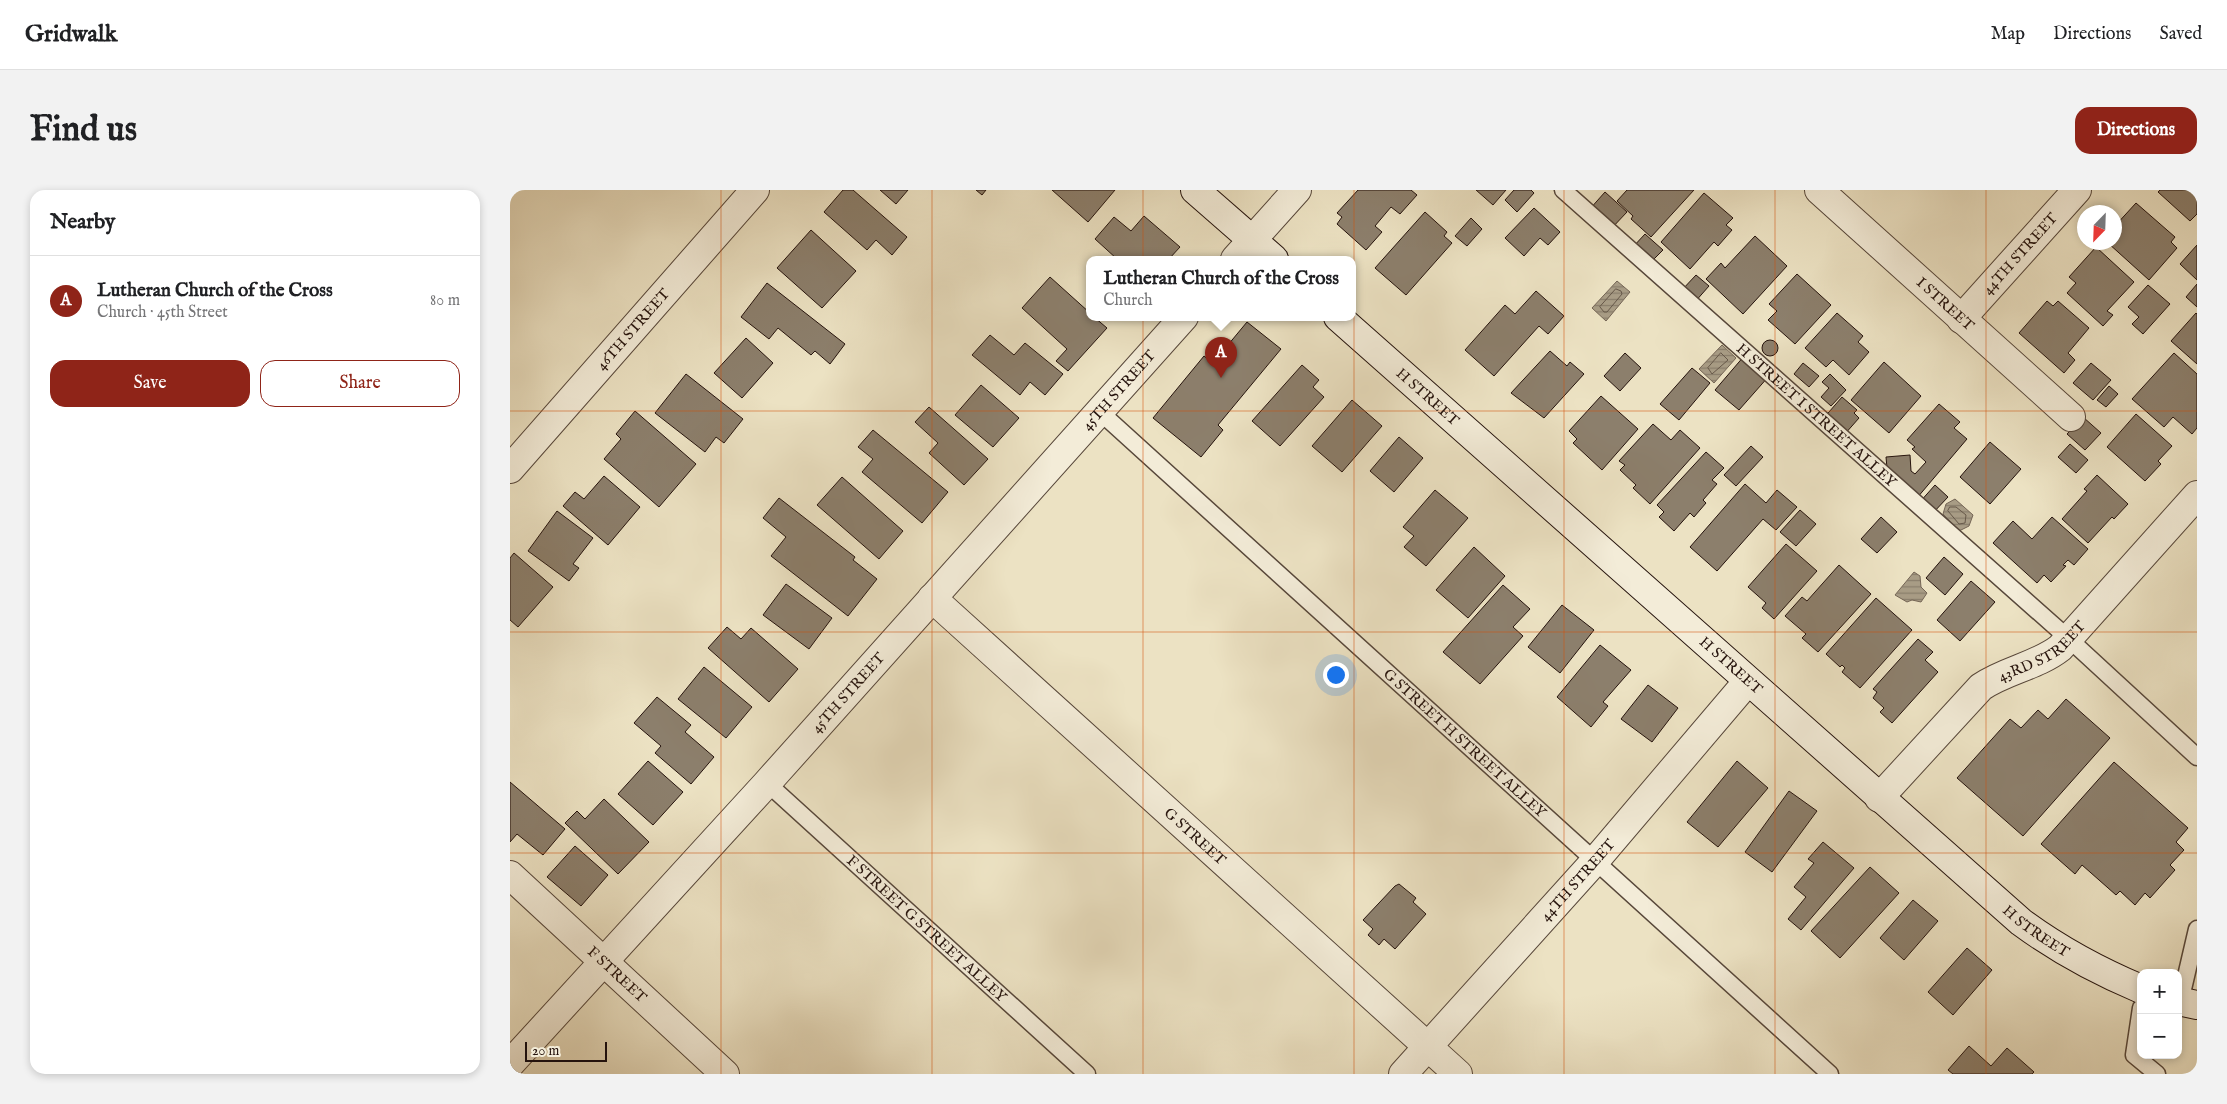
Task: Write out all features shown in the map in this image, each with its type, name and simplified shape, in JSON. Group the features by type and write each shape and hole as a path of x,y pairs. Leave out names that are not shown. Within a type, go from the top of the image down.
{"street":[{"name":"46TH STREET","path":"510,469 755,190"},
{"path":"1195,190 1244,250 1264,256"},
{"path":"1244,250 1297,190"},
{"name":"I STREET","path":"1819,190 2071,417"},
{"name":"44TH STREET","path":"1961,319 2077,190"},
{"name":"45TH STREET","path":"510,1064 603,960 767,783 1180,321"},
{"name":"H STREET","path":"1343,321 2021,922 2055,947 2109,976 2137,987"},
{"name":"43RD STREET","path":"1879,798 1981,687 2002,674 2044,658 2069,639 2197,496"},
{"name":"G STREET","path":"932,598 1458,1074"},
{"name":"44TH STREET","path":"1403,1074 1429,1048 1595,860 1748,681"},
{"name":"F STREET","path":"510,875 725,1074"}],"lane":[{"name":"H STREET I STREET ALLEY","path":"1564,190 2069,639 2197,757"},
{"name":"G STREET H STREET ALLEY","path":"1099,411 1830,1074"},
{"name":"F STREET G STREET ALLEY","path":"767,783 1087,1074"},
{"path":"2185,1003 2197,929"},
{"path":"2140,1014 2134,1055 2157,1074"}],"water":[{"path":"1617,281 1630,292 1606,321 1592,308"},
{"path":"1722,345 1736,358 1714,383 1699,369"},
{"path":"1955,499 1973,515 1969,526 1959,531 1943,514 1946,504"},
{"path":"1914,572 1920,576 1921,587 1927,593 1921,602 1912,600 1907,602 1895,595"}],"building":[{"path":"843,190 853,190 907,237 892,255 876,240 867,250 824,212"},
{"path":"880,190 908,190 896,204"},
{"path":"976,190 986,190 982,195"},
{"path":"1052,190 1115,190 1088,222"},
{"path":"1358,190 1411,190 1417,195 1400,214 1391,207 1375,226 1382,232 1366,250 1337,224 1342,217 1337,213"},
{"path":"1476,190 1506,190 1493,205"},
{"path":"1514,190 1531,190 1534,193 1517,212 1505,200"},
{"path":"1627,190 1694,190 1651,237 1631,219 1633,216 1617,201"},
{"path":"2160,190 2197,190 2197,214 2190,221 2158,192"},
{"path":"1605,192 1627,212 1610,230 1589,210"},
{"path":"1704,193 1733,218 1726,225 1732,230 1718,246 1714,242 1690,269 1661,242"},
{"path":"2136,203 2175,237 2171,242 2177,248 2149,280 2116,250 2122,250 2122,218"},
{"path":"1534,208 1560,232 1548,245 1540,238 1524,256 1505,238"},
{"path":"1425,212 1447,232 1444,236 1452,243 1406,295 1375,268"},
{"path":"1144,216 1180,247 1172,256 1114,256 1095,239 1114,217 1131,231"},
{"path":"1471,218 1482,229 1467,246 1455,236"},
{"path":"811,230 856,271 822,308 777,268"},
{"path":"1645,234 1663,250 1649,264 1632,248"},
{"path":"1755,236 1787,266 1743,314 1706,279 1721,263 1725,268"},
{"path":"2197,245 2197,280 2180,264"},
{"path":"2093,250 2099,250 2134,282 2107,311 2113,315 2103,326 2067,293 2076,283 2069,277"},
{"path":"1797,274 1831,305 1795,344 1768,320 1777,311 1769,304"},
{"path":"1696,275 1709,286 1694,303 1681,291"},
{"path":"1050,277 1086,309 1086,321 1099,321 1107,328 1068,371 1056,361 1067,349 1022,308"},
{"path":"767,283 845,344 830,364 815,351 811,355 778,328 769,339 741,317"},
{"path":"2197,284 2197,307 2186,297"},
{"path":"2148,285 2170,304 2143,334 2132,324 2139,317 2128,307"},
{"path":"1536,291 1564,316 1548,334 1539,326 1494,376 1465,350 1505,305 1515,314"},
{"path":"2047,301 2053,306 2058,301 2089,328 2068,353 2075,360 2064,373 2019,333"},
{"path":"1837,313 1863,336 1858,342 1869,352 1849,375 1833,360 1826,367 1805,348"},
{"path":"2197,314 2197,364 2171,341"},
{"path":"1247,322 1281,349 1218,425 1223,430 1201,457 1153,418 1204,356 1213,363"},
{"path":"990,335 1014,355 1025,343 1063,374 1045,395 1030,382 1020,395 972,355"},
{"path":"746,338 773,363 742,398 714,373"},
{"path":"1770,340 1776,342 1778,348 1776,354 1770,356 1764,354 1762,348 1764,342"},
{"path":"1550,351 1567,366 1570,362 1584,374 1544,418 1511,393"},
{"path":"1625,353 1641,368 1620,391 1604,376"},
{"path":"2174,353 2197,374 2197,428 2192,434 2173,417 2164,427 2132,399"},
{"path":"1745,355 1769,376 1739,410 1715,390"},
{"path":"1884,362 1921,396 1889,433 1851,400"},
{"path":"1803,363 1819,376 1809,387 1794,374"},
{"path":"2091,363 2111,380 2093,400 2073,383"},
{"path":"1302,365 1319,380 1313,387 1324,397 1280,446 1252,421"},
{"path":"1692,368 1710,383 1679,420 1660,404"},
{"path":"686,374 743,419 724,443 716,437 705,452 655,413"},
{"path":"1830,374 1846,390 1831,406 1821,397 1829,388 1822,382"},
{"path":"981,385 1019,418 993,447 955,415"},
{"path":"2109,386 2118,394 2106,407 2097,400"},
{"path":"1601,396 1638,429 1602,470 1573,443 1577,439 1569,431"},
{"path":"1842,397 1857,410 1854,413 1859,418 1844,435 1822,420"},
{"path":"1352,400 1382,426 1342,472 1312,446"},
{"path":"1939,404 1960,422 1954,428 1967,439 1911,505 1887,468 1886,457 1910,455 1911,471 1915,474 1926,462 1912,449 1915,447 1907,440"},
{"path":"929,407 988,459 964,485 929,453 938,443 915,422"},
{"path":"635,411 696,464 659,507 604,459 621,439 616,434"},
{"path":"2136,414 2172,446 2158,461 2161,464 2145,481 2107,447"},
{"path":"2083,417 2101,433 2085,450 2067,434"},
{"path":"1653,424 1671,440 1680,430 1700,448 1650,504 1633,488 1636,485 1620,470 1625,465 1619,461"},
{"path":"873,430 948,492 922,523 862,472 873,459 858,447"},
{"path":"1399,437 1423,458 1394,492 1370,471"},
{"path":"1990,442 2021,469 1990,504 1960,477"},
{"path":"2070,444 2088,460 2076,473 2058,457"},
{"path":"1751,446 1763,457 1736,486 1724,475"},
{"path":"1706,452 1724,468 1712,480 1717,484 1703,500 1706,503 1694,517 1690,513 1674,531 1659,517 1664,512 1657,505"},
{"path":"2097,475 2128,504 2114,519 2112,517 2088,543 2062,519 2087,491 2084,489"},
{"path":"604,476 640,507 608,545 563,506 575,492 584,499"},
{"path":"842,477 903,531 879,559 817,505"},
{"path":"1745,484 1766,503 1777,490 1797,507 1776,530 1763,519 1717,571 1690,547"},
{"path":"1935,485 1948,497 1932,514 1919,503"},
{"path":"1435,490 1468,518 1426,566 1404,547 1414,536 1403,527"},
{"path":"779,498 855,557 853,560 877,579 848,616 771,556 786,537 763,518"},
{"path":"1800,510 1816,524 1796,546 1780,532"},
{"path":"557,511 593,538 573,564 579,568 569,581 528,551"},
{"path":"1881,517 1897,532 1877,553 1861,539"},
{"path":"2052,517 2088,549 2074,565 2068,560 2063,565 2066,566 2051,582 2044,575 2037,583 1993,543 2013,521 2032,539"},
{"path":"1786,544 1817,571 1774,619 1762,608 1766,603 1748,587"},
{"path":"1474,547 1505,576 1468,618 1436,590"},
{"path":"514,553 553,587 518,627 510,620 510,558"},
{"path":"1944,557 1963,574 1945,595 1926,578"},
{"path":"1839,565 1871,594 1818,652 1802,638 1806,634 1785,616 1802,597 1807,601"},
{"path":"1971,581 1995,602 1960,641 1937,620"},
{"path":"786,584 832,618 809,649 763,615"},
{"path":"1503,585 1530,609 1513,627 1523,636 1480,684 1443,652"},
{"path":"1876,598 1912,630 1860,688 1842,672 1845,668 1842,665 1840,667 1826,654"},
{"path":"1562,605 1594,630 1560,673 1528,647"},
{"path":"727,627 741,639 751,628 798,669 769,702 708,648"},
{"path":"1918,639 1933,652 1925,660 1938,672 1892,723 1880,712 1884,708 1873,698 1877,692 1873,689"},
{"path":"1600,645 1631,670 1603,702 1608,706 1591,727 1557,697"},
{"path":"704,667 752,707 726,738 678,699"},
{"path":"1648,685 1678,708 1652,742 1621,719"},
{"path":"657,697 691,725 685,732 714,757 691,784 655,753 661,746 634,723"},
{"path":"2066,699 2110,738 2023,836 1957,778 2010,719 2021,728 2038,710 2048,719"},
{"path":"648,761 683,792 653,825 618,794"},
{"path":"1737,761 1768,788 1718,847 1687,822"},
{"path":"2114,762 2188,828 2176,842 2184,850 2170,865 2175,870 2150,898 2145,893 2135,905 2120,891 2116,895 2082,865 2075,874 2041,844"},
{"path":"510,782 565,829 543,855 517,834 510,842"},
{"path":"1789,791 1817,811 1772,872 1745,852"},
{"path":"604,799 649,842 618,874 565,823 577,811 585,819"},
{"path":"1823,842 1854,868 1801,930 1788,919 1806,897 1794,887 1814,863 1808,859"},
{"path":"575,846 608,875 581,906 547,877"},
{"path":"1870,867 1899,893 1840,958 1811,931"},
{"path":"1399,884 1416,898 1413,902 1426,914 1395,949 1384,939 1379,945 1368,935 1373,929 1363,920"},
{"path":"1913,900 1938,921 1904,960 1880,938"},
{"path":"1967,948 1992,970 1953,1015 1928,992"},
{"path":"1969,1046 1991,1066 2007,1048 2034,1072 2032,1074 1953,1074 1948,1070"}],"place":[{"name":"Lutheran Church of the Cross","path":"1221,378"}]}
